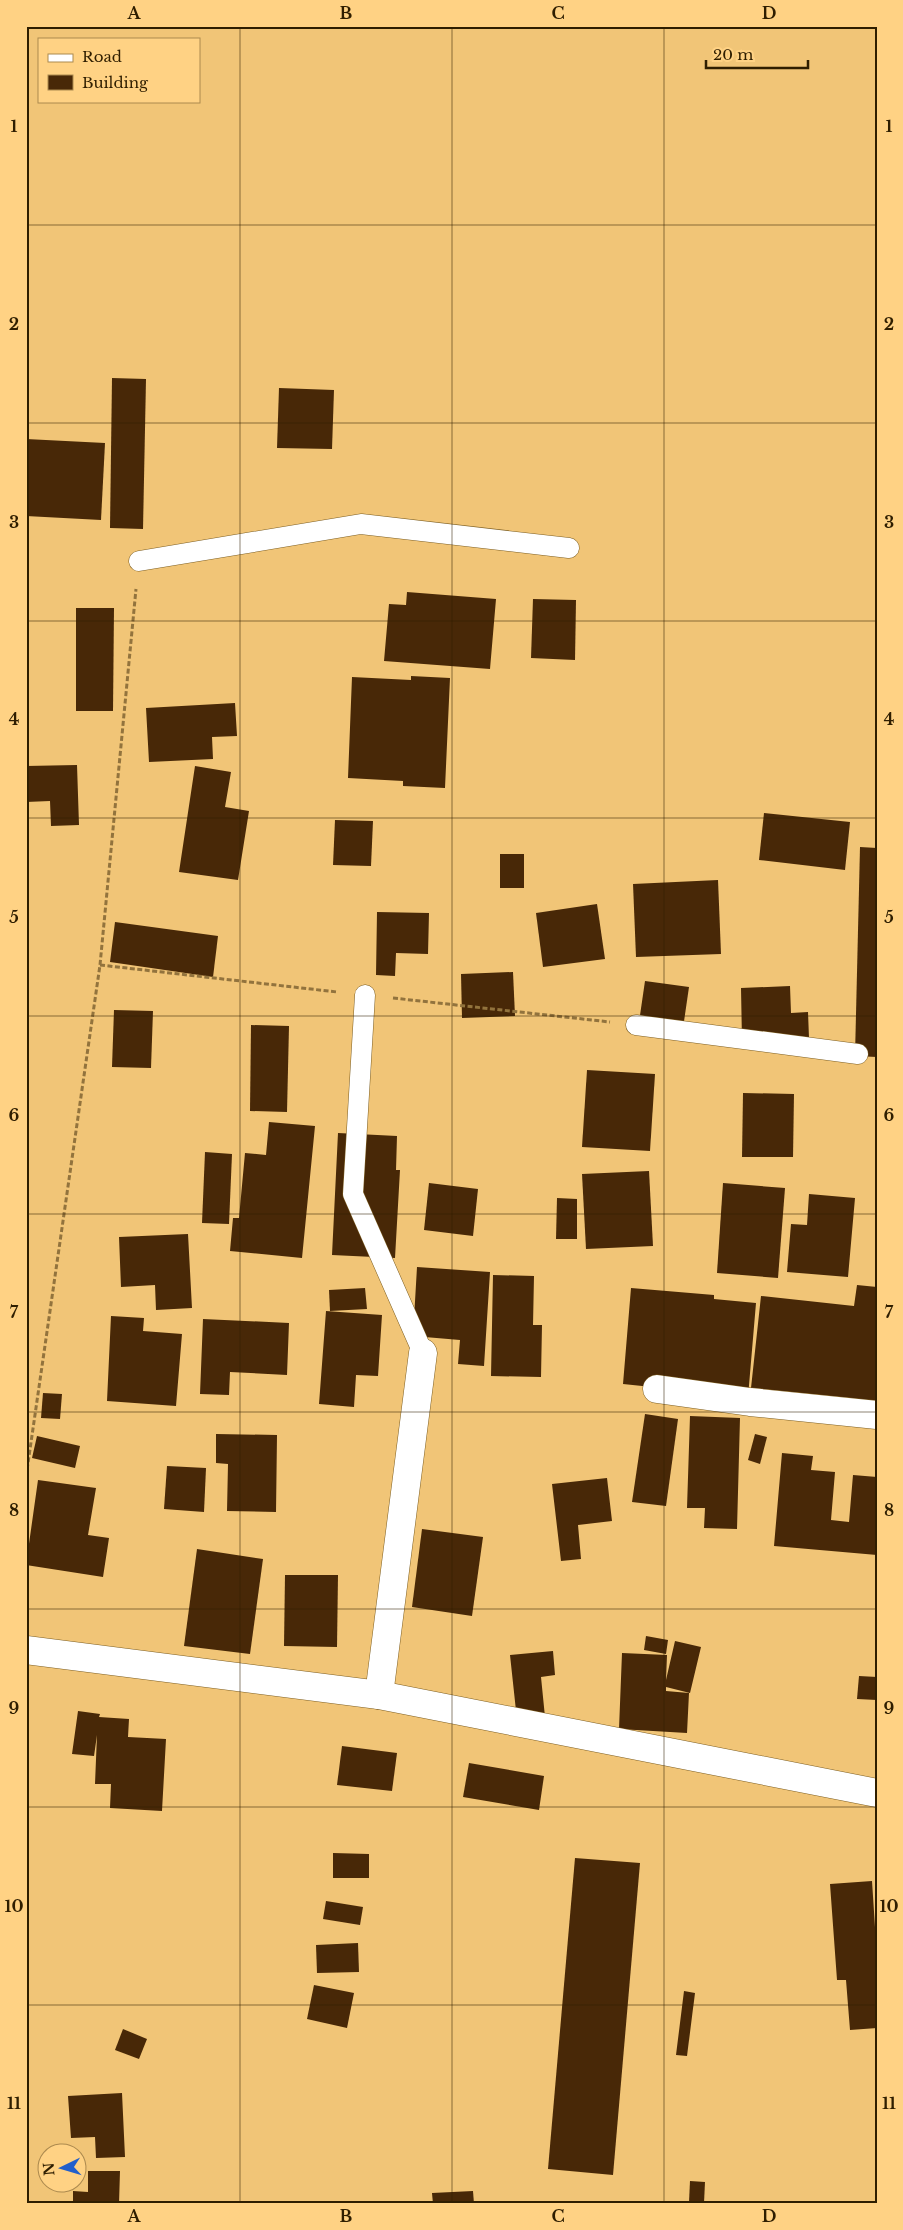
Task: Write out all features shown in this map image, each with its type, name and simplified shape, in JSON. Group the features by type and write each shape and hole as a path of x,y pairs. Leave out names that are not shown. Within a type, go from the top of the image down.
{"street":[{"path":"379,1695 423,1352"},
{"path":"657,1389 750,1402 877,1415"},
{"path":"26,1650 379,1695 877,1793"}],"lane":[{"path":"138,561 361,524 570,548"},
{"path":"365,995 353,1194 423,1352"},
{"path":"636,1024 858,1054"}],"path":[{"path":"26,1477 100,966 138,561"}],"building":[{"path":"112,378 146,379 143,529 110,528"},
{"path":"279,388 334,390 332,449 277,448"},
{"path":"26,439 105,443 101,520 26,516"},
{"path":"407,592 496,599 490,669 384,661 389,604 406,605"},
{"path":"533,599 576,600 575,660 531,658"},
{"path":"76,608 114,608 113,711 76,711"},
{"path":"411,676 450,678 445,788 403,786 403,781 348,778 352,677 411,680"},
{"path":"235,703 237,736 212,737 213,759 149,762 146,708"},
{"path":"77,765 79,825 51,826 50,801 26,802 26,766"},
{"path":"195,766 231,772 225,807 249,811 238,880 179,872"},
{"path":"764,813 850,822 845,870 759,860"},
{"path":"335,820 373,821 371,866 333,865"},
{"path":"860,847 877,848 877,1057 855,1056"},
{"path":"500,854 524,854 524,888 500,888"},
{"path":"718,880 721,954 636,957 633,884"},
{"path":"597,904 605,959 543,967 536,913"},
{"path":"377,912 429,913 428,954 396,953 395,976 376,975"},
{"path":"115,922 218,936 213,977 110,962"},
{"path":"513,972 515,1016 462,1018 461,974"},
{"path":"645,981 689,987 682,1035 638,1029"},
{"path":"790,986 791,1013 808,1012 809,1038 742,1041 741,988"},
{"path":"114,1010 153,1011 151,1068 112,1067"},
{"path":"251,1025 289,1026 287,1112 250,1111"},
{"path":"587,1070 655,1074 650,1151 582,1147"},
{"path":"743,1093 794,1094 793,1157 742,1157"},
{"path":"269,1122 315,1126 302,1258 230,1251 233,1218 239,1218 245,1153 266,1155"},
{"path":"338,1133 397,1136 396,1170 400,1170 395,1258 332,1255"},
{"path":"205,1152 232,1154 229,1224 202,1223"},
{"path":"649,1171 653,1246 586,1249 582,1174"},
{"path":"429,1183 478,1189 473,1236 424,1230"},
{"path":"723,1183 785,1188 778,1278 717,1273"},
{"path":"809,1194 855,1198 848,1277 787,1272 791,1224 807,1225"},
{"path":"557,1198 577,1199 577,1239 556,1239"},
{"path":"188,1234 192,1308 156,1310 155,1285 121,1287 119,1237"},
{"path":"417,1267 490,1272 484,1366 458,1364 460,1340 413,1336"},
{"path":"493,1275 534,1276 533,1325 542,1325 541,1377 491,1376"},
{"path":"857,1285 877,1287 877,1406 850,1404 850,1398 751,1388 761,1296 854,1306"},
{"path":"365,1288 367,1309 330,1311 329,1290"},
{"path":"631,1288 714,1295 714,1299 756,1303 748,1397 623,1384"},
{"path":"326,1311 382,1315 378,1376 356,1375 354,1407 319,1404"},
{"path":"111,1316 144,1318 143,1331 182,1334 176,1406 107,1401"},
{"path":"203,1319 289,1323 287,1375 230,1372 229,1395 200,1394"},
{"path":"43,1393 62,1394 60,1419 41,1418"},
{"path":"645,1414 678,1419 666,1506 632,1502"},
{"path":"690,1416 740,1418 737,1529 704,1528 705,1508 687,1508"},
{"path":"216,1434 277,1435 276,1512 227,1511 228,1464 216,1463"},
{"path":"755,1434 767,1437 760,1464 748,1460"},
{"path":"37,1436 80,1446 75,1468 32,1458"},
{"path":"782,1453 813,1456 811,1470 835,1472 831,1520 849,1522 853,1475 877,1477 877,1555 774,1546"},
{"path":"167,1466 206,1468 204,1512 164,1509"},
{"path":"607,1478 612,1521 578,1525 581,1559 561,1561 552,1484"},
{"path":"38,1480 96,1488 88,1535 109,1538 103,1577 26,1565"},
{"path":"422,1529 483,1537 472,1616 412,1607"},
{"path":"197,1549 263,1559 250,1654 184,1646"},
{"path":"285,1575 338,1575 337,1647 284,1646"},
{"path":"646,1636 668,1640 666,1654 644,1650"},
{"path":"675,1641 701,1647 690,1693 666,1687 666,1691 689,1693 687,1733 619,1729 622,1653 667,1655 666,1680"},
{"path":"553,1651 555,1675 541,1677 545,1717 517,1720 510,1655"},
{"path":"859,1676 877,1677 877,1700 857,1699"},
{"path":"78,1711 100,1714 99,1717 129,1719 128,1737 166,1739 162,1811 110,1808 111,1784 95,1784 97,1735 94,1756 72,1754"},
{"path":"342,1746 397,1753 392,1791 337,1785"},
{"path":"469,1763 544,1776 539,1810 463,1797"},
{"path":"333,1853 369,1854 369,1878 333,1878"},
{"path":"575,1858 640,1863 613,2175 548,2169"},
{"path":"872,1881 877,1958 877,2028 850,2030 846,1980 837,1980 830,1884"},
{"path":"326,1901 363,1907 360,1925 323,1919"},
{"path":"358,1943 359,1972 317,1973 316,1945"},
{"path":"314,1985 354,1993 347,2028 307,2019"},
{"path":"684,1991 695,1993 687,2056 676,2055"},
{"path":"123,2029 147,2039 139,2059 115,2050"},
{"path":"122,2093 125,2157 96,2158 95,2137 71,2138 68,2096"},
{"path":"88,2171 120,2171 119,2204 73,2204 73,2192 88,2192"},
{"path":"690,2181 705,2182 704,2203 689,2202"},
{"path":"473,2191 474,2204 433,2204 432,2193"}]}
